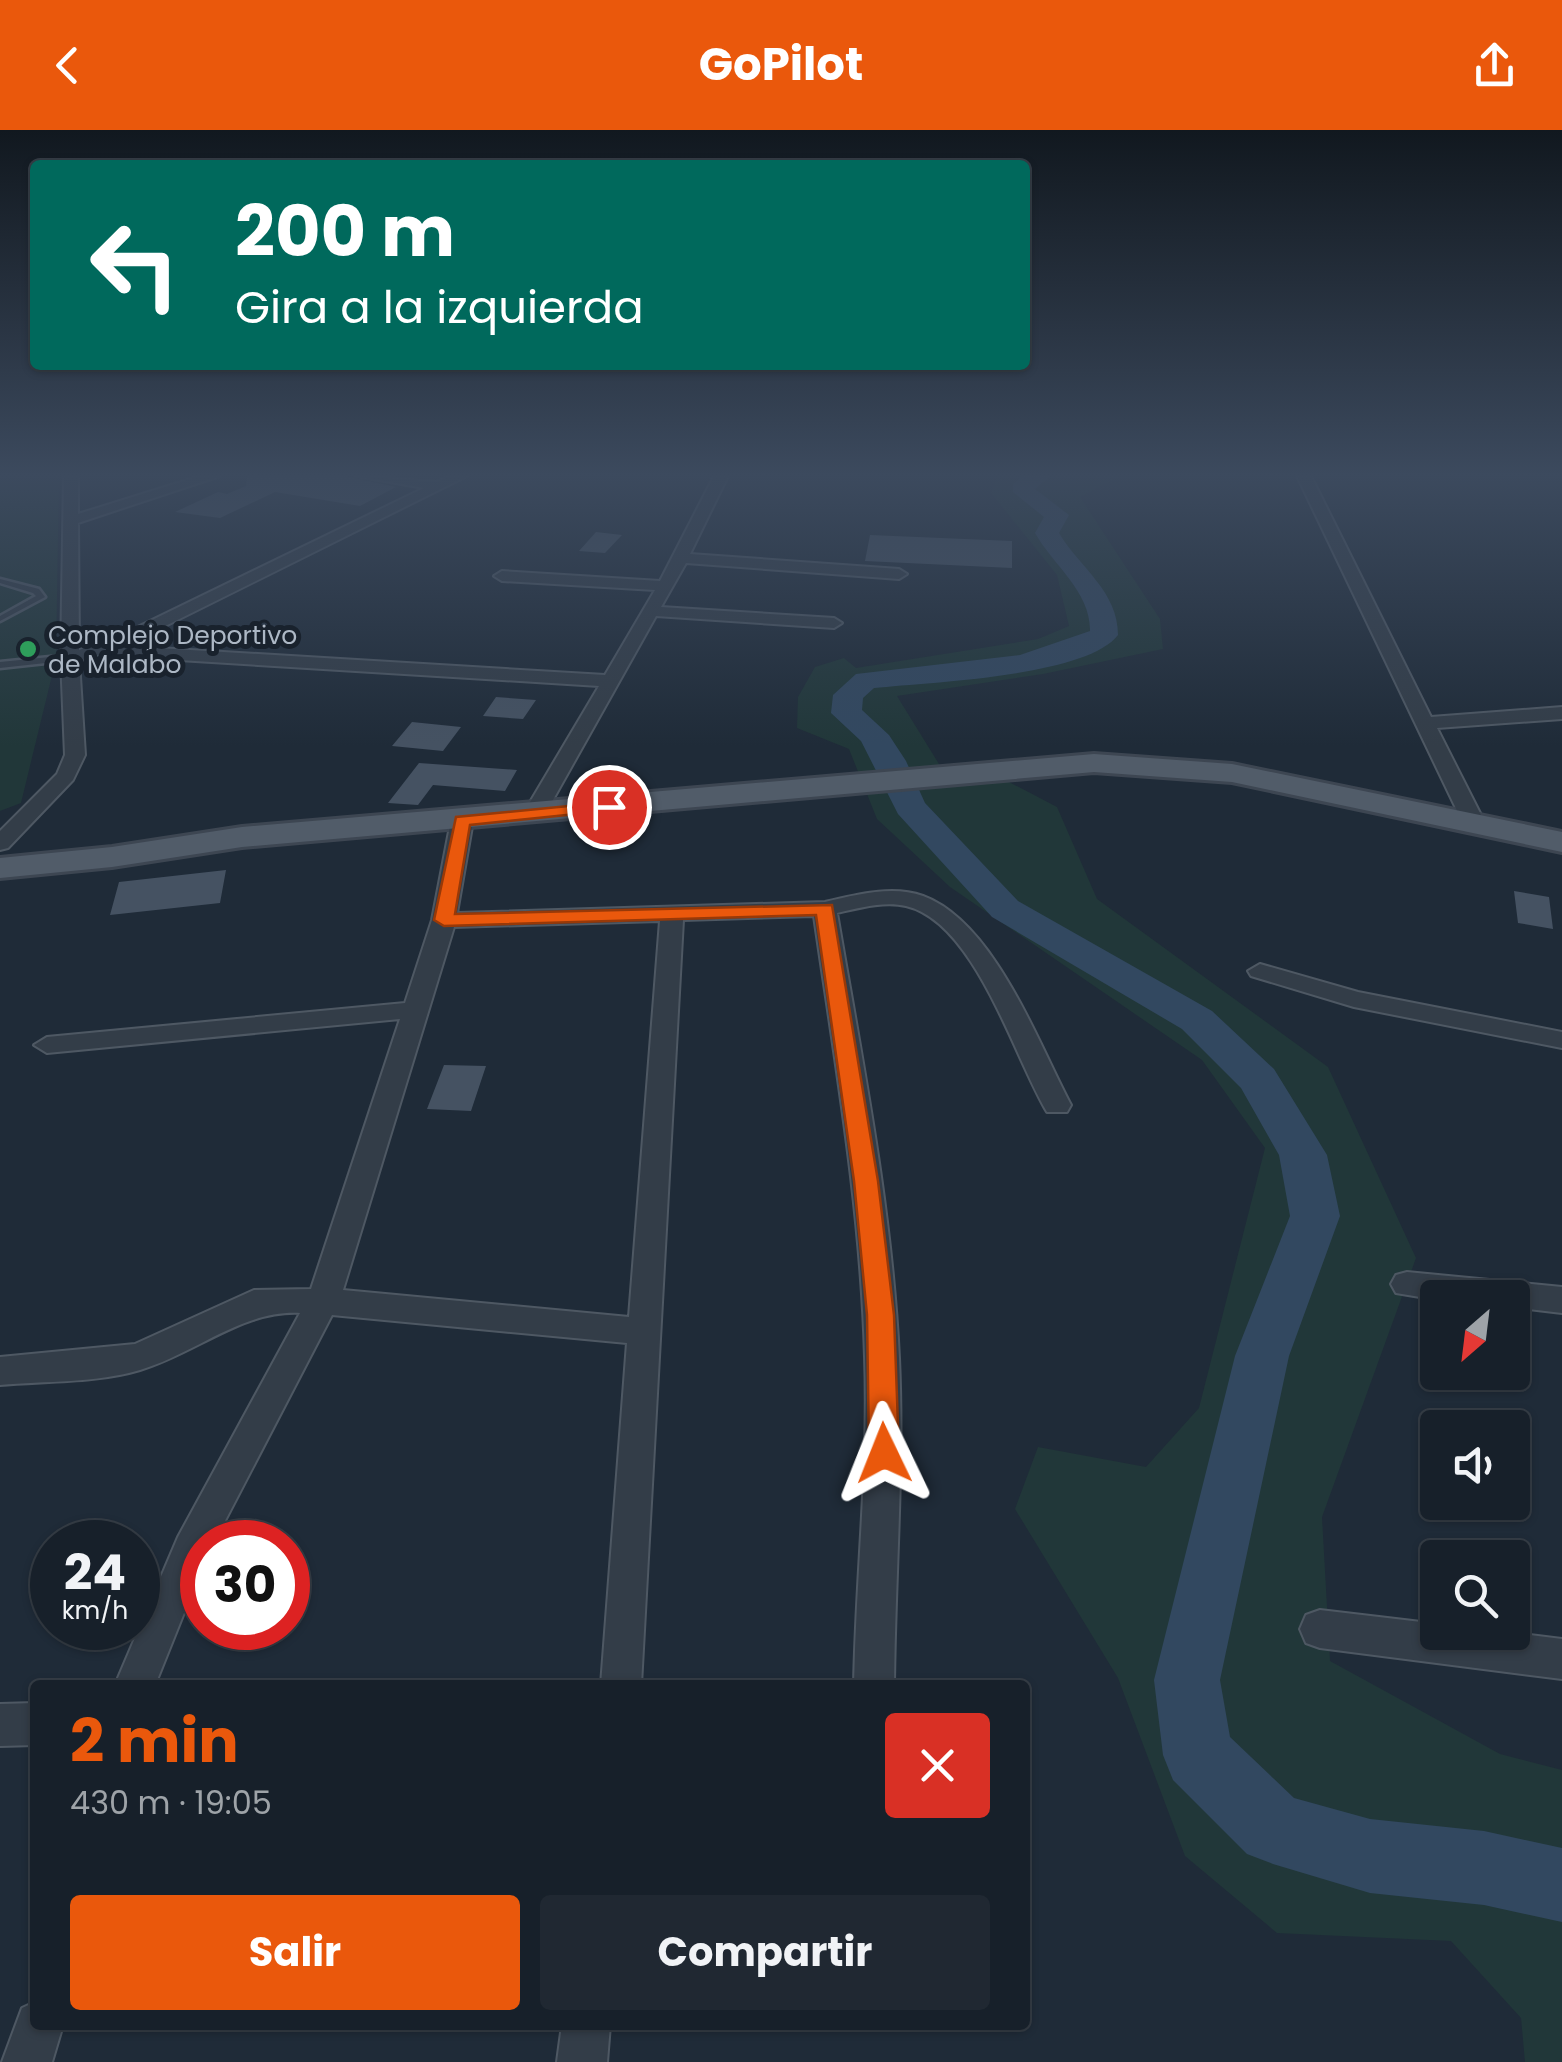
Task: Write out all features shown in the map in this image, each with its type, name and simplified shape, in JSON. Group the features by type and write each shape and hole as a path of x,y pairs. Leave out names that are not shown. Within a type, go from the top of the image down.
{"main road":[{"path":"0,868 112,857 242,837 462,821 1079,764 1185,767 1280,782 1562,842"},
{"path":"0,888 112,857"}],"street":[{"path":"0,842 72,766 75,755 70,658 71,566"},
{"path":"70,658 100,650 273,566"},
{"path":"534,814 607,681 677,566"},
{"path":"793,566 899,574"},
{"path":"1349,566 1473,822"},
{"path":"502,576 666,586"},
{"path":"652,611 834,623"},
{"path":"100,650 607,681"},
{"path":"1427,723 1562,713"},
{"path":"137,1680 191,1549 322,1302 412,1010 444,920 462,821"},
{"path":"444,920 825,909 866,900 897,899 934,909 977,954 1057,1104"},
{"path":"825,909 866,1181 880,1315 884,1453 874,1680"},
{"path":"621,1680 672,913"},
{"path":"1260,971 1354,1000 1562,1040"},
{"path":"47,1044 412,1010"},
{"path":"1407,1284 1562,1300"},
{"path":"0,1371 136,1358 180,1342 254,1303 286,1300 600,1325 644,1333"},
{"path":"1320,1629 1562,1659"},
{"path":"0,1724 30,1724"},
{"path":"27,2062 38,2030"},
{"path":"582,2062 585,2030"}],"lane":[{"path":"0,580 41,597 0,619"},
{"path":"0,665 70,658"}],"green space":[{"name":"Complejo Deportivo de Malabo","path":"0,566 58,566 56,659 21,803 0,811"},
{"path":"1050,566 1125,566 1160,619 1163,649 1043,674 897,696 947,777 988,771 1057,807 1097,899 1328,1067 1416,1258 1322,1517 1330,1661 1500,1754 1562,1770 1562,2062 1525,2062 1521,2018 1451,1941 1277,1933 1185,1856 1118,1678 1015,1509 1038,1447 1146,1467 1199,1408 1265,1148 1202,1060 950,887 877,819 849,749 797,728 798,697 815,667 844,658 856,668 1038,639 1069,626 1057,575"}],"building":[{"path":"496,697 536,700 523,719 483,716"},
{"path":"412,722 461,727 443,751 392,746"},
{"path":"419,763 517,770 505,791 433,785 418,805 388,803"},
{"path":"226,870 220,903 110,915 119,882"},
{"path":"1514,891 1549,897 1553,929 1518,923"},
{"path":"444,1065 486,1066 471,1111 427,1109"}],"waterway":[{"path":"1071,566 1100,607 1104,635 1078,648 1020,664 866,680 848,695 846,713 873,735 890,761 910,807 1005,909 1197,1020 1258,1079 1303,1155 1315,1216 1262,1356 1187,1680 1198,1755 1273,1828 1370,1856 1484,1868 1562,1885"}],"place":[{"name":"Complejo Deportivo de Malabo","path":"28,649"}],"route":[{"path":"609,807 462,821 444,920 825,909 866,1181 880,1315 884,1453"}]}
